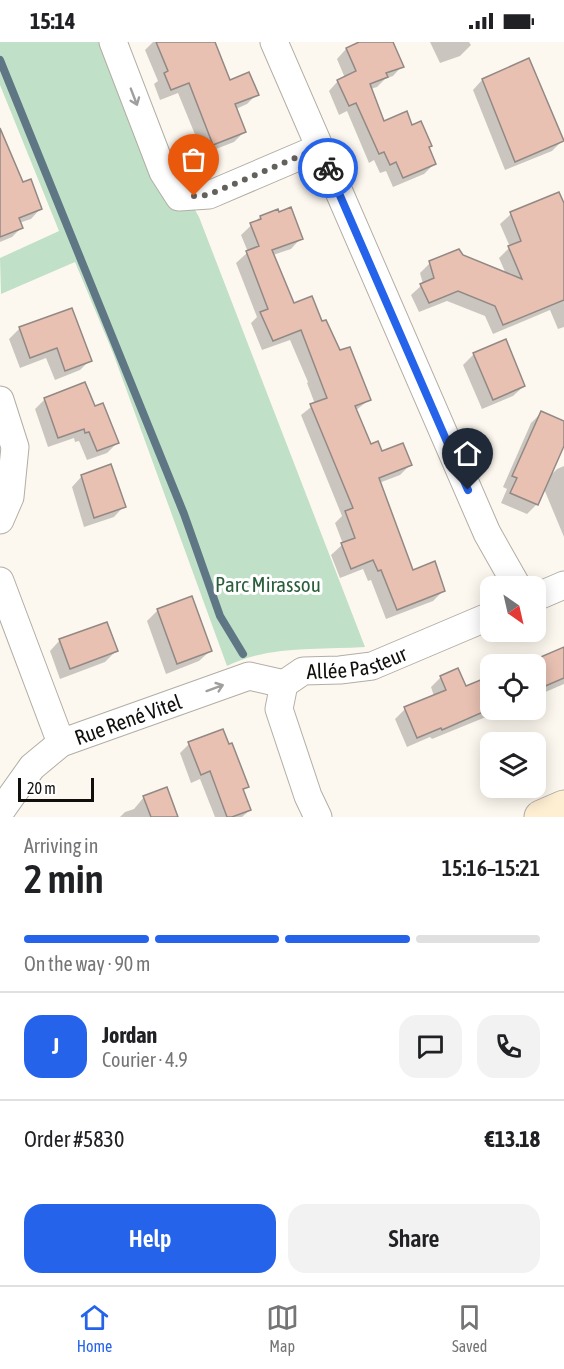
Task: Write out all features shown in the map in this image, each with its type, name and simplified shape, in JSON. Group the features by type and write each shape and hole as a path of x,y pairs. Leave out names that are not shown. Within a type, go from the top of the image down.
{"main road":[{"path":"541,817 564,808"},
{"path":"552,817 564,808"}],"street":[{"path":"113,42 163,172 179,197 208,195 319,148"},
{"path":"274,42 486,533 512,576"},
{"path":"0,400 15,447 10,497 0,520"},
{"path":"0,581 62,743"},
{"path":"546,593 564,585"},
{"name":"Allée Pasteur","path":"318,817 308,796 279,709 284,684 303,671 372,666 480,620"},
{"name":"Rue René Vitel","path":"0,812 32,767 62,743 249,676 284,684"}],"green space":[{"name":"Parc Mirassou","path":"0,42 101,42 199,217 365,647 277,652 243,659 227,666 113,353 75,262 1,294 0,258 59,231 0,85"}],"building":[{"path":"156,42 215,42 230,80 249,72 259,95 235,104 246,132 213,145 189,83 171,90 164,73 168,71"},
{"path":"359,42 393,42 404,67 386,73 388,77 370,84 384,121 407,111 412,125 421,121 432,146 429,147 436,164 403,178 396,162 390,165 384,152 379,154 356,103 349,106 337,80 356,71 346,48"},
{"path":"529,58 564,141 515,162 482,79"},
{"path":"0,128 23,182 31,179 42,209 19,218 23,228 0,237"},
{"path":"559,192 564,203 564,300 503,325 495,306 458,291 429,303 420,284 434,278 429,261 459,249 463,255 522,279 508,246 521,241 510,212"},
{"path":"291,207 303,239 272,250 294,303 312,296 322,321 326,320 340,350 350,347 371,400 355,406 371,444 378,441 382,451 403,443 412,465 379,478 413,570 435,561 445,591 397,610 381,570 378,571 373,560 351,569 341,543 355,538 345,511 353,508 310,404 327,398 301,330 273,341 260,312 268,309 246,251 259,246 250,223 261,219 260,216"},
{"path":"72,308 92,361 65,371 57,348 30,358 19,327"},
{"path":"506,339 525,386 493,400 473,353"},
{"path":"85,382 95,406 103,403 119,443 97,451 89,432 85,433 84,429 58,438 44,398"},
{"path":"541,411 564,421 564,446 538,505 510,493 517,478 512,476"},
{"path":"111,464 126,507 94,518 81,475"},
{"path":"192,596 212,651 177,664 157,609"},
{"path":"107,622 118,651 70,669 59,639"},
{"path":"564,647 564,678 546,686 546,655"},
{"path":"458,668 466,686 480,680 480,713 417,738 404,707 446,690 440,676"},
{"path":"223,729 229,744 232,743 249,787 243,789 251,810 232,817 227,817 210,771 201,775 188,742"},
{"path":"167,787 178,817 151,817 143,796"}],"waterway":[{"path":"0,60 184,514 220,616 243,654"}],"way so far":[{"path":"194,196 208,195 319,148 328,168"}],"route":[{"path":"328,168 468,490"}]}
